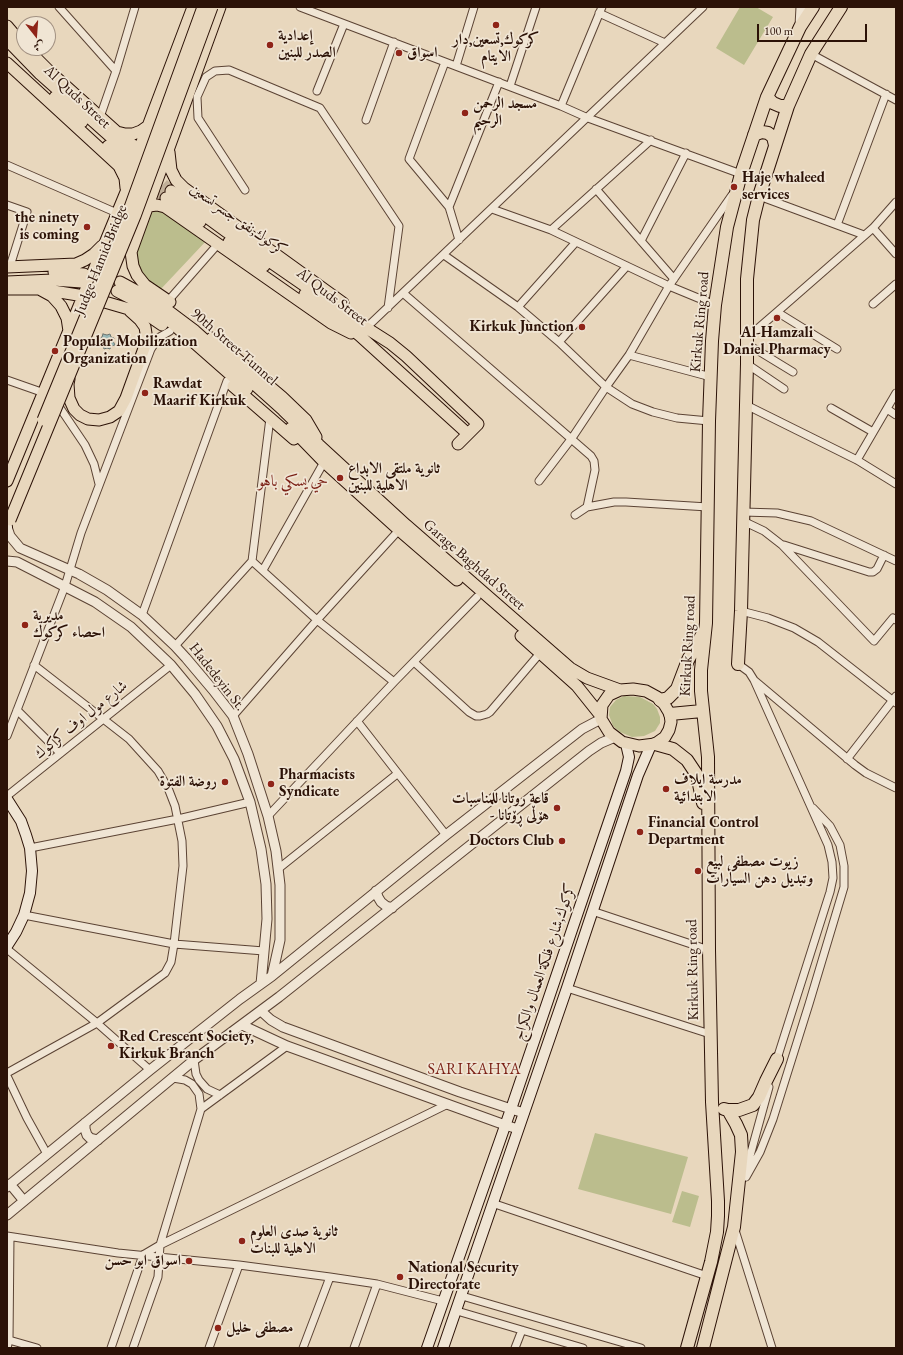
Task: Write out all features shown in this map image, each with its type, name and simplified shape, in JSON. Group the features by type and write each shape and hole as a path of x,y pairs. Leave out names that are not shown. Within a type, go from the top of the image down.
{"highway":[{"name":"Kirkuk Ring road","path":"687,1348 714,1247 718,1216 710,1034 708,757 702,711 701,680 706,629 709,421 716,305 723,250 736,189 768,97 800,27 813,7"},
{"path":"738,664 742,611 747,300 749,249 753,220 759,196 788,106 811,54 841,7"},
{"path":"768,97 773,104 788,106"},
{"path":"754,135 762,132 768,133 773,137 775,145"},
{"path":"660,700 668,698 678,689 688,660 706,629"},
{"path":"670,714 702,711"},
{"path":"653,745 664,746 687,760 697,776 702,801 708,817"},
{"path":"712,1102 728,1110 740,1110 753,1105 759,1097 777,1059"},
{"path":"703,1348 734,1227 742,1152 742,1140 736,1124 728,1110"}],"main road":[{"path":"8,473 44,392 118,213 126,192 132,156 148,126 192,7"},
{"name":"Judge Hamid Bridge","path":"7,507 128,213 203,7"},
{"name":"Judge Hamid Bridge","path":"8,525 135,216 168,130 212,7"},
{"path":"7,289 41,289 84,296 146,314 170,331 300,443 317,449 315,434 306,420 282,397 168,301 145,285 137,275 133,266 131,252 146,208 167,166 169,148 220,7"},
{"path":"7,26 16,53"},
{"name":"Al Quds Street","path":"7,40 16,53"},
{"path":"19,56 119,166 124,178 126,192"},
{"name":"Al Quds Street","path":"19,56 132,156"},
{"path":"22,56 48,70 100,117 116,132 132,156 167,166 176,180 184,188 337,298 353,312 363,332"},
{"path":"116,132 133,134 148,126"},
{"name":"Al Quds Street","path":"169,194 340,320 400,351 478,424 468,434 363,332"},
{"path":"146,208 157,205 165,207 331,323 344,330 363,332"},
{"path":"9,266 76,264 94,254 106,241"},
{"path":"7,282 83,278 9,266"},
{"name":"90th Street Tunnel","path":"119,286 172,323 317,449"},
{"path":"41,289 52,296 61,306 67,318 69,331"},
{"path":"70,375 68,391 70,402 74,410 80,415 88,419 99,420 110,417 119,410 126,398 147,340 145,327 140,320 133,313 123,307"},
{"path":"458,444 468,434"},
{"name":"Garage Baghdad Street","path":"317,449 324,462 399,530 541,652 578,686 601,717"},
{"name":"Garage Baghdad Street","path":"317,449 570,668 587,678 620,690"},
{"path":"620,690 641,690 650,693 660,700 666,706 670,714 670,730 665,737 653,745 639,746 626,744 615,738 606,728 601,717 602,705 606,698 620,690"},
{"name":"كركوك,شارع فلكة العمال والكراج","path":"427,1348 511,1109 626,771 629,757 626,744"},
{"name":"كركوك,شارع فلكة العمال والكراج","path":"443,1348 567,988 638,775 653,745"},
{"path":"7,798 21,821 30,848 32,865 32,882 28,904 16,932 7,947"}],"street":[{"path":"59,7 116,71"},
{"path":"100,117 116,71 135,7"},
{"path":"300,7 562,106 588,118 741,174"},
{"path":"510,86 536,7"},
{"path":"363,332 703,7"},
{"path":"800,27 801,7"},
{"path":"456,66 472,8"},
{"path":"562,106 601,10 665,43"},
{"path":"317,91 344,24"},
{"path":"366,120 394,42"},
{"path":"811,54 896,100"},
{"path":"445,62 409,159 449,207 459,240"},
{"path":"245,190 198,118 197,97 206,77 215,71 229,70 320,108 399,226 388,308"},
{"path":"449,207 499,82"},
{"path":"837,225 886,94"},
{"path":"551,230 651,140"},
{"path":"641,241 686,153"},
{"path":"7,165 118,213"},
{"path":"596,189 674,279"},
{"path":"539,481 572,438 629,355 669,286 736,189"},
{"path":"759,196 864,235"},
{"path":"793,372 747,340 873,228 896,202"},
{"path":"7,205 27,212 9,266"},
{"path":"492,209 551,230 669,286 716,305"},
{"path":"873,228 896,254"},
{"path":"518,307 576,242"},
{"path":"168,301 218,244"},
{"path":"444,255 518,307 559,342 606,387 632,404 653,412 677,418 709,421"},
{"path":"559,342 627,266"},
{"path":"872,304 896,284"},
{"path":"403,293 591,456 595,464 595,470 587,506"},
{"path":"778,312 837,349"},
{"path":"7,736 65,586 77,545 153,345 162,335 170,331"},
{"path":"629,355 711,377"},
{"path":"747,364 784,389"},
{"path":"7,380 44,392 57,403 80,436 90,454 100,484"},
{"path":"142,615 227,380"},
{"path":"857,460 896,393"},
{"path":"746,405 857,460 896,484"},
{"path":"831,408 873,432"},
{"path":"887,409 896,415"},
{"path":"175,646 252,561 270,418"},
{"path":"263,570 324,462"},
{"path":"575,515 587,506 614,502 637,502 708,507"},
{"path":"743,517 777,513 800,518 822,526 896,561"},
{"path":"743,517 782,545 874,641 893,618 896,620"},
{"name":"Hadedeyin St.","path":"8,525 10,536 20,548 70,570 107,590 142,615 175,646 213,690 232,716 248,754 268,816 278,869 280,940 272,976"},
{"path":"232,716 399,530"},
{"path":"782,545 869,572 873,572 877,569 884,555"},
{"name":"Hadedeyin St.","path":"7,561 17,562 96,602 131,627 171,665 205,708 220,732 234,759 250,802 261,849 266,884 267,919 261,984"},
{"path":"252,561 317,620 394,682"},
{"path":"268,816 394,682 477,597"},
{"path":"742,611 775,620 806,635 895,700 847,759"},
{"path":"414,662 469,712 480,716 490,712 541,652"},
{"path":"736,1202 743,1182 777,1059 830,892 833,878 831,853 754,680 749,672 738,664"},
{"path":"34,665 104,718 129,739 158,770 171,794 178,819 182,841 183,866 171,962 165,973 97,1023 7,1075 27,1118 47,1154"},
{"name":"شارع مول اوف كركوك","path":"7,798 60,753 171,665"},
{"path":"754,680 847,759 866,773 896,788"},
{"path":"17,710 60,753"},
{"path":"24,1200 8,1185 150,1070 272,976 376,891 582,729 601,717"},
{"path":"357,721 446,836"},
{"path":"7,1215 194,1060 261,1011 595,747 615,738"},
{"path":"234,759 248,754"},
{"path":"278,869 397,774"},
{"path":"30,848 178,819 250,802"},
{"path":"743,1182 760,1152 773,1119 844,887 844,866 840,845 830,826 808,802"},
{"path":"376,891 381,902 392,908"},
{"path":"592,911 709,950"},
{"path":"24,914 174,944 264,951"},
{"path":"7,947 150,1070"},
{"path":"567,988 710,1034"},
{"path":"261,1011 271,1020 283,1027 460,1092 524,1113"},
{"path":"242,1025 287,1046 505,1125 518,1128"},
{"path":"201,1109 287,1046"},
{"path":"194,1060 196,1074 199,1080 207,1089 220,1095"},
{"path":"133,1348 158,1277 160,1245 201,1109 196,1088 185,1080 173,1078"},
{"path":"111,1348 144,1255 160,1245 448,1104"},
{"path":"85,1123 86,1135 90,1138 98,1140"},
{"path":"492,1203 707,1276"},
{"path":"734,1227 772,1348"},
{"path":"7,1348 8,1237 330,1277 377,1284 443,1301"},
{"path":"209,1348 239,1265"},
{"path":"303,1348 330,1277"},
{"path":"354,1348 377,1284"},
{"path":"462,1296 641,1348"},
{"path":"457,1311 583,1348"},
{"path":"515,1348 522,1330"},
{"path":"8,1340 37,1348"}],"green space":[{"path":"740,7 756,7 773,17 744,65 716,48"},
{"path":"157,205 207,240 160,290 134,270 134,259 146,208"},
{"path":"624,696 640,697 653,704 660,717 660,723 655,731 644,736 632,737 620,732 613,726 609,715 610,707 616,700"},
{"path":"595,1133 688,1157 671,1214 578,1189"},
{"path":"682,1191 699,1196 690,1227 672,1222"}],"water":[{"path":"103,334 110,334 111,337 114,338 113,341 115,345 111,346 110,349 104,349 103,346 100,345 101,341 99,339"}],"tunnel":[{"path":"151,173 171,191"},
{"path":"147,181 166,198"}],"place":[{"name":"كركوك,تسعين,دار الايتام","path":"496,25"},
{"name":"إعدادية الصدر للبنين","path":"270,45"},
{"name":"اسواق","path":"399,53"},
{"name":"مسجد الرحمن الرحيم","path":"465,113"},
{"name":"Haje whaleed services","path":"734,187"},
{"name":"the ninety is coming","path":"87,227"},
{"name":"Al-Hamzali Daniel Pharmacy","path":"777,318"},
{"name":"Kirkuk Junction","path":"582,327"},
{"name":"Popular Mobilization Organization","path":"55,351"},
{"name":"Rawdat Maarif Kirkuk","path":"145,393"},
{"name":"ثانوية ملتقى الابداع الاهلية للبنين","path":"340,478"},
{"name":"مديرية احصاء كركوك","path":"25,625"},
{"name":"روضة الفتوة","path":"225,782"},
{"name":"Pharmacists Syndicate","path":"271,784"},
{"name":"مدرسة ايلاف الابتدائية","path":"666,789"},
{"name":"قاعة روتانا للمناسبات - هۆڵی ڕۆتانا","path":"557,808"},
{"name":"Financial Control Department","path":"640,832"},
{"name":"Doctors Club","path":"562,841"},
{"name":"زيوت مصطفى لبيع وتبديل دهن السيارات","path":"698,871"},
{"name":"Red Crescent Society, Kirkuk Branch","path":"111,1046"},
{"name":"ثانوية صدى العلوم الاهلية للبنات","path":"242,1241"},
{"name":"اسواق ابو حسن","path":"189,1261"},
{"name":"National Security Directorate","path":"400,1277"},
{"name":"مصطفى خليل","path":"218,1328"}],"district":[{"name":"حي يسكي باهو","path":"293,482"},
{"name":"SARI KAHYA","path":"474,1070"}]}
